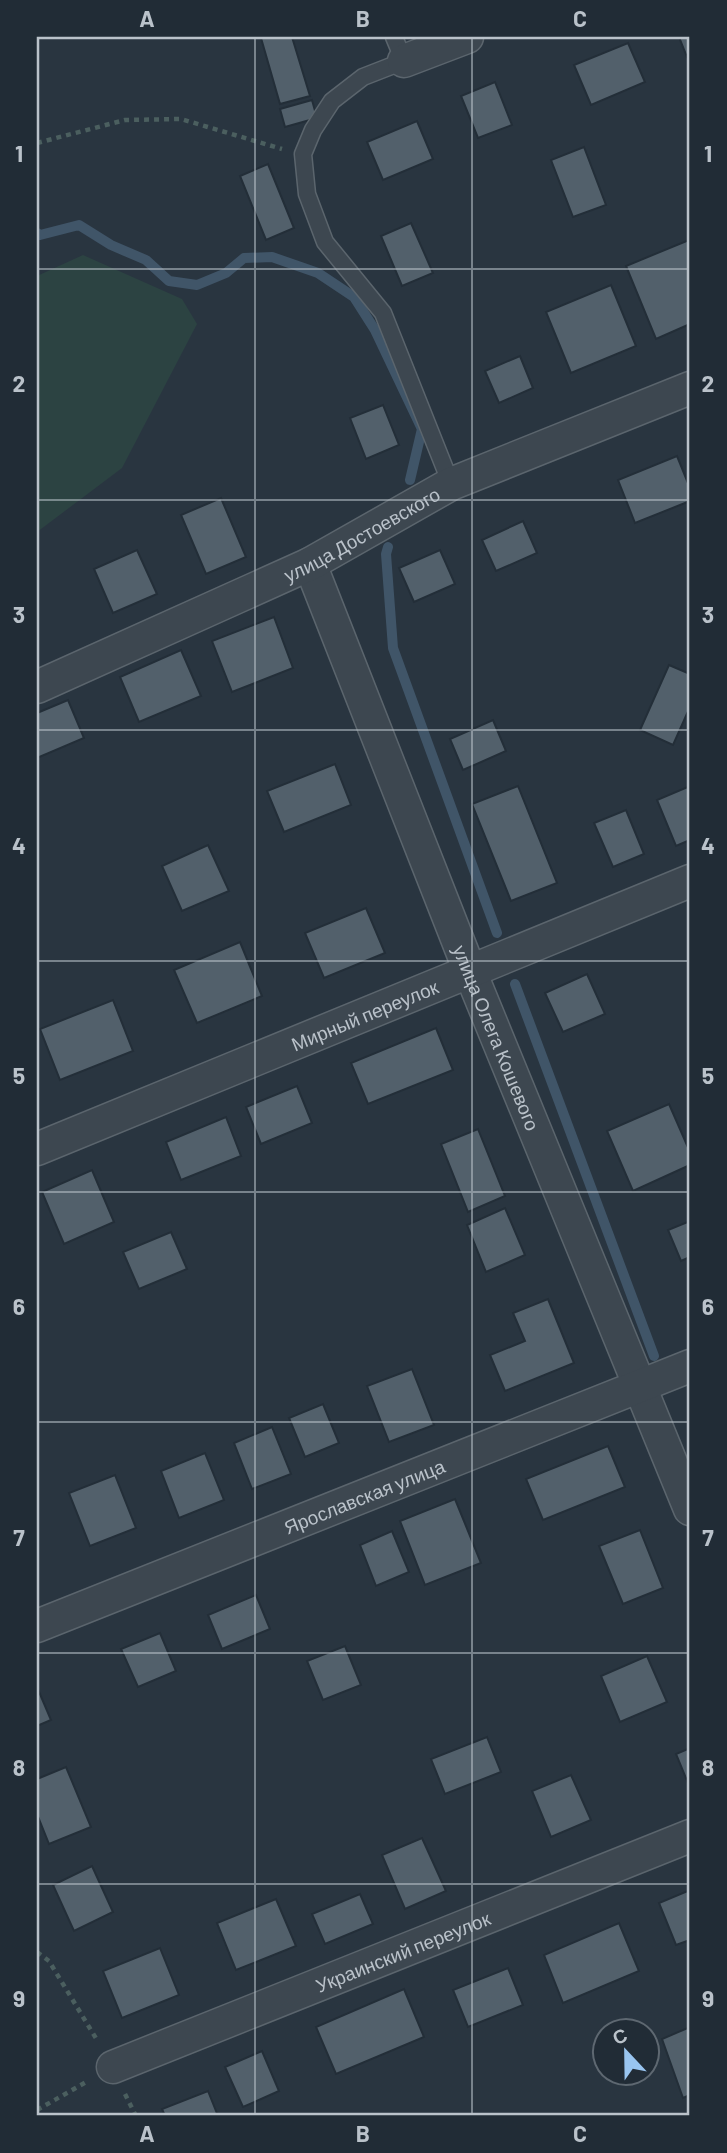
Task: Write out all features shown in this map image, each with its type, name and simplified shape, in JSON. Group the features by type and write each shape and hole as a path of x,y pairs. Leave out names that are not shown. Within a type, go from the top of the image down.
{"street":[{"path":"399,49 467,37"},
{"name":"улица Достоевского","path":"37,687 310,564 451,484 690,388"},
{"name":"улица Олега Кошевого","path":"310,564 471,974 690,1509"},
{"name":"Мирный переулок","path":"37,1149 471,974 690,881"},
{"name":"Ярославская улица","path":"37,1626 690,1366"},
{"name":"Украинский переулок","path":"113,2067 690,1836"}],"lane":[{"path":"399,49 332,101 313,130 303,154 307,194 325,242 383,313 451,484"}],"path":[{"path":"37,143 125,120 181,119 251,142 303,154"},
{"path":"37,1952 49,1961 113,2067 37,2110"}],"green space":[{"path":"83,255 182,299 197,324 122,468 37,532 37,276"}],"building":[{"path":"292,37 310,96 280,104 261,38"},
{"path":"679,37 690,37 690,55 687,57"},
{"path":"628,43 645,82 591,105 574,65"},
{"path":"495,82 512,125 478,138 461,96"},
{"path":"312,100 317,118 285,127 280,109"},
{"path":"417,121 433,159 383,180 367,142"},
{"path":"584,147 606,205 573,217 551,160"},
{"path":"268,164 294,228 266,240 240,176"},
{"path":"411,223 433,273 402,286 381,236"},
{"path":"689,240 690,324 656,339 626,266"},
{"path":"611,285 636,346 571,373 546,312"},
{"path":"520,356 533,388 499,403 485,371"},
{"path":"383,405 399,445 366,459 350,418"},
{"path":"677,456 690,488 690,501 635,523 618,480"},
{"path":"221,498 246,557 206,574 181,515"},
{"path":"523,521 537,553 496,571 482,540"},
{"path":"137,550 157,594 113,613 94,569"},
{"path":"440,550 455,584 414,602 399,568"},
{"path":"274,617 293,668 232,692 212,641"},
{"path":"181,650 201,696 139,722 120,677"},
{"path":"669,665 690,674 690,707 673,745 640,730"},
{"path":"68,700 84,738 37,758 37,713"},
{"path":"493,720 506,751 463,770 450,739"},
{"path":"335,764 351,805 284,832 267,791"},
{"path":"518,786 557,883 511,901 472,804"},
{"path":"690,786 690,840 676,846 657,800"},
{"path":"626,810 644,854 613,867 594,823"},
{"path":"208,845 229,891 182,911 162,866"},
{"path":"366,908 385,953 324,978 305,933"},
{"path":"240,942 262,996 197,1023 174,970"},
{"path":"587,974 605,1014 563,1032 545,993"},
{"path":"113,1000 133,1051 60,1080 40,1029"},
{"path":"436,1028 453,1070 368,1104 351,1063"},
{"path":"297,1086 312,1123 261,1144 246,1107"},
{"path":"669,1104 690,1152 690,1165 633,1191 607,1131"},
{"path":"226,1117 241,1156 181,1180 166,1142"},
{"path":"478,1129 505,1196 468,1212 441,1144"},
{"path":"92,1170 114,1222 64,1244 42,1192"},
{"path":"505,1208 525,1255 486,1272 467,1225"},
{"path":"690,1221 690,1257 681,1261 668,1230"},
{"path":"171,1232 187,1269 139,1289 123,1252"},
{"path":"548,1299 574,1363 505,1391 490,1355 525,1341 513,1313"},
{"path":"412,1369 434,1425 389,1442 367,1386"},
{"path":"323,1404 339,1443 305,1457 289,1418"},
{"path":"272,1427 291,1474 252,1489 234,1443"},
{"path":"608,1446 625,1487 543,1520 526,1479"},
{"path":"205,1453 224,1500 179,1518 161,1471"},
{"path":"115,1475 136,1528 90,1546 69,1493"},
{"path":"455,1499 481,1563 425,1585 400,1521"},
{"path":"640,1530 663,1588 623,1604 599,1546"},
{"path":"392,1531 409,1572 376,1586 360,1545"},
{"path":"256,1595 270,1629 222,1649 208,1615"},
{"path":"160,1633 176,1671 138,1687 121,1649"},
{"path":"345,1646 361,1685 323,1700 307,1661"},
{"path":"647,1656 667,1702 620,1722 601,1676"},
{"path":"37,1687 51,1720 37,1726"},
{"path":"487,1737 501,1772 445,1794 431,1759"},
{"path":"690,1748 690,1788 676,1754"},
{"path":"66,1767 91,1827 49,1844 37,1814 37,1779"},
{"path":"571,1775 591,1820 551,1837 532,1791"},
{"path":"422,1838 446,1891 405,1909 382,1855"},
{"path":"92,1866 113,1912 74,1931 53,1885"},
{"path":"690,1890 690,1940 676,1945 659,1903"},
{"path":"360,1894 373,1924 325,1944 312,1914"},
{"path":"276,1899 296,1946 236,1970 217,1923"},
{"path":"619,1923 639,1971 563,2003 544,1955"},
{"path":"160,1948 179,1995 122,2018 103,1971"},
{"path":"508,1968 523,2005 468,2027 453,1990"},
{"path":"404,1989 424,2037 336,2074 316,2027"},
{"path":"690,2027 690,2095 683,2098 662,2039"},
{"path":"262,2051 279,2091 243,2107 225,2067"},
{"path":"208,2091 218,2116 165,2116 162,2109"}],"waterway":[{"path":"37,233 40,235 79,225 111,245 146,260 169,281 197,285 226,273 244,258 272,257 318,273 354,297 375,330 422,429 410,480"},
{"path":"388,547 386,554 393,648 497,933"},
{"path":"515,984 654,1356"}]}
